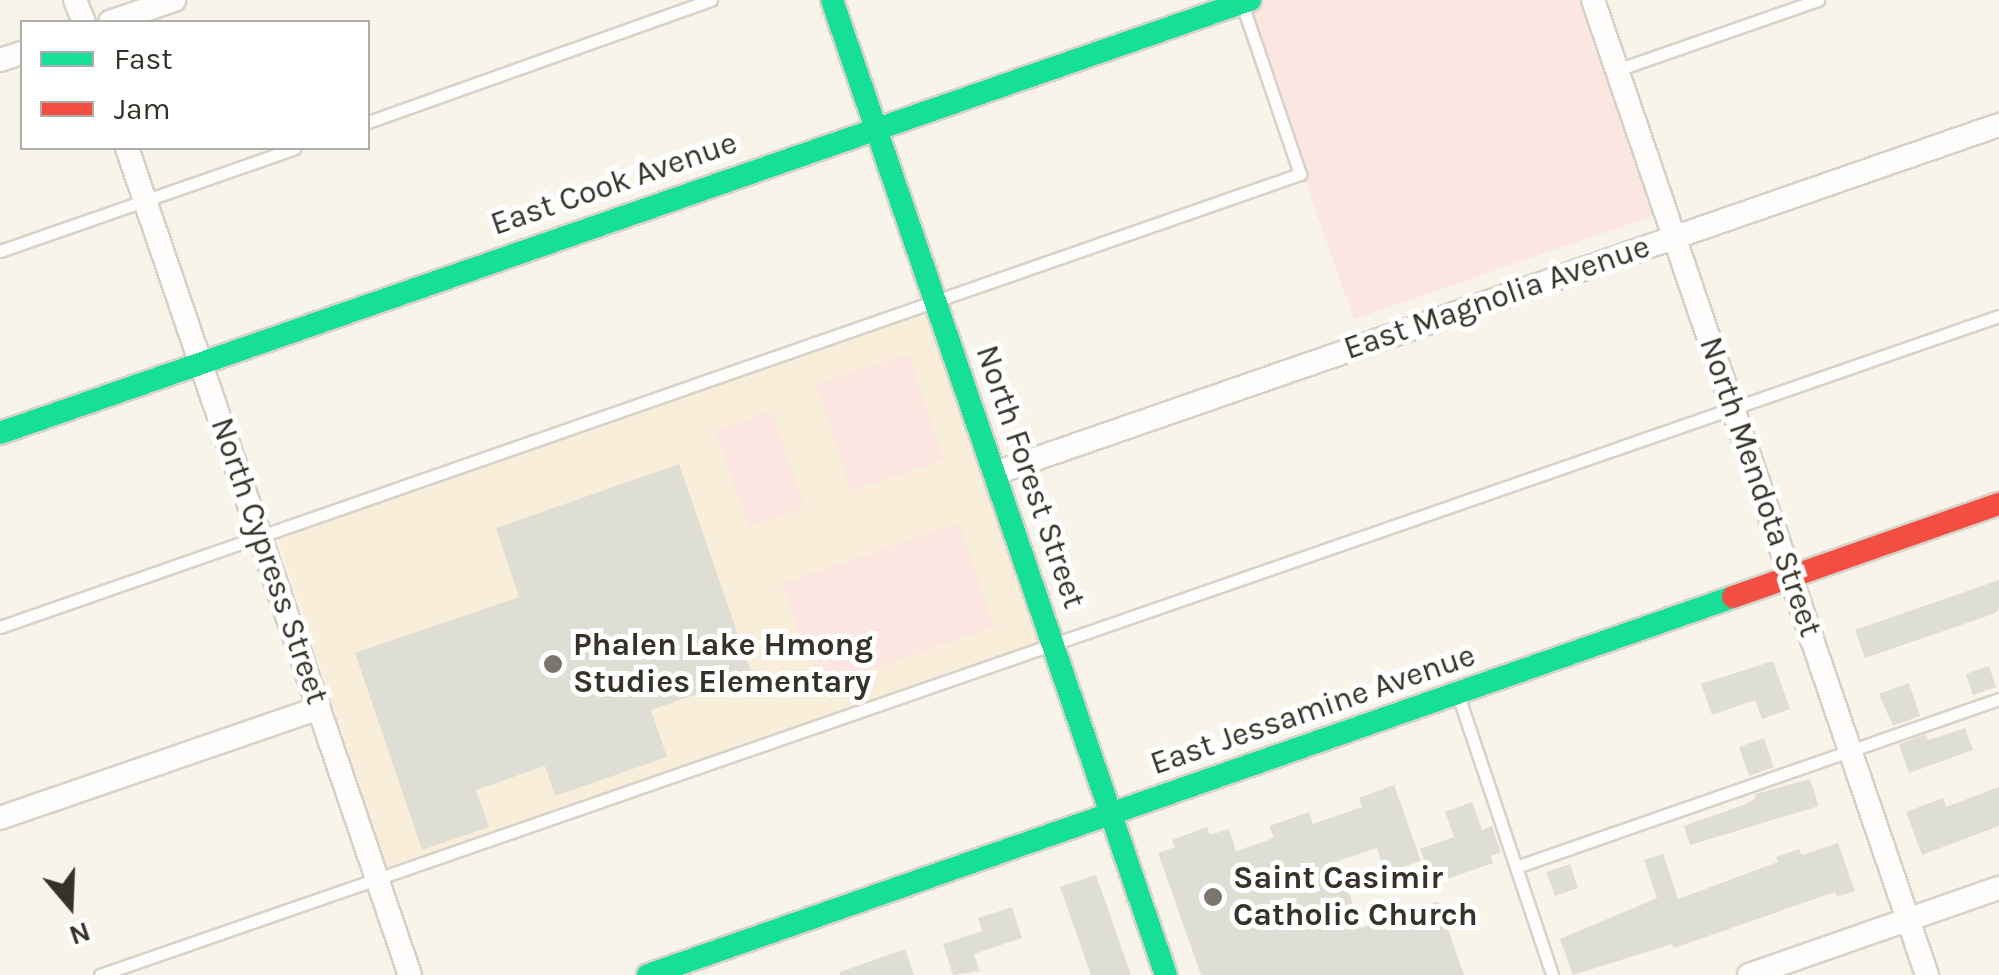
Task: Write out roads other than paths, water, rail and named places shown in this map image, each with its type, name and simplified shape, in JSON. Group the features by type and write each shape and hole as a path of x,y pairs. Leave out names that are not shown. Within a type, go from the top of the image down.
{"street":[{"path":"116,20 174,0"},
{"name":"North Forest Street","path":"832,0 1166,975"},
{"name":"North Mendota Street","path":"1594,0 1927,975"},
{"name":"East Cook Avenue","path":"0,433 1246,2"},
{"name":"East Magnolia Avenue","path":"994,473 1999,125"},
{"name":"North Cypress Street","path":"128,150 410,975"},
{"name":"East Jessamine Avenue","path":"648,975 1999,504"},
{"path":"0,818 319,708"},
{"path":"1748,975 1999,888"}],"lane":[{"path":"370,121 711,0"},
{"path":"1618,70 1818,0"},
{"path":"0,626 1300,174 1246,2"},
{"path":"0,251 289,150"},
{"path":"100,975 1999,316"},
{"path":"1458,694 1552,975"},
{"path":"1516,867 1999,698"}],"place":[{"name":"Phalen Lake Hmong Studies Elementary","path":"553,664"},
{"name":"Saint Casimir Catholic Church","path":"1213,897"}]}
